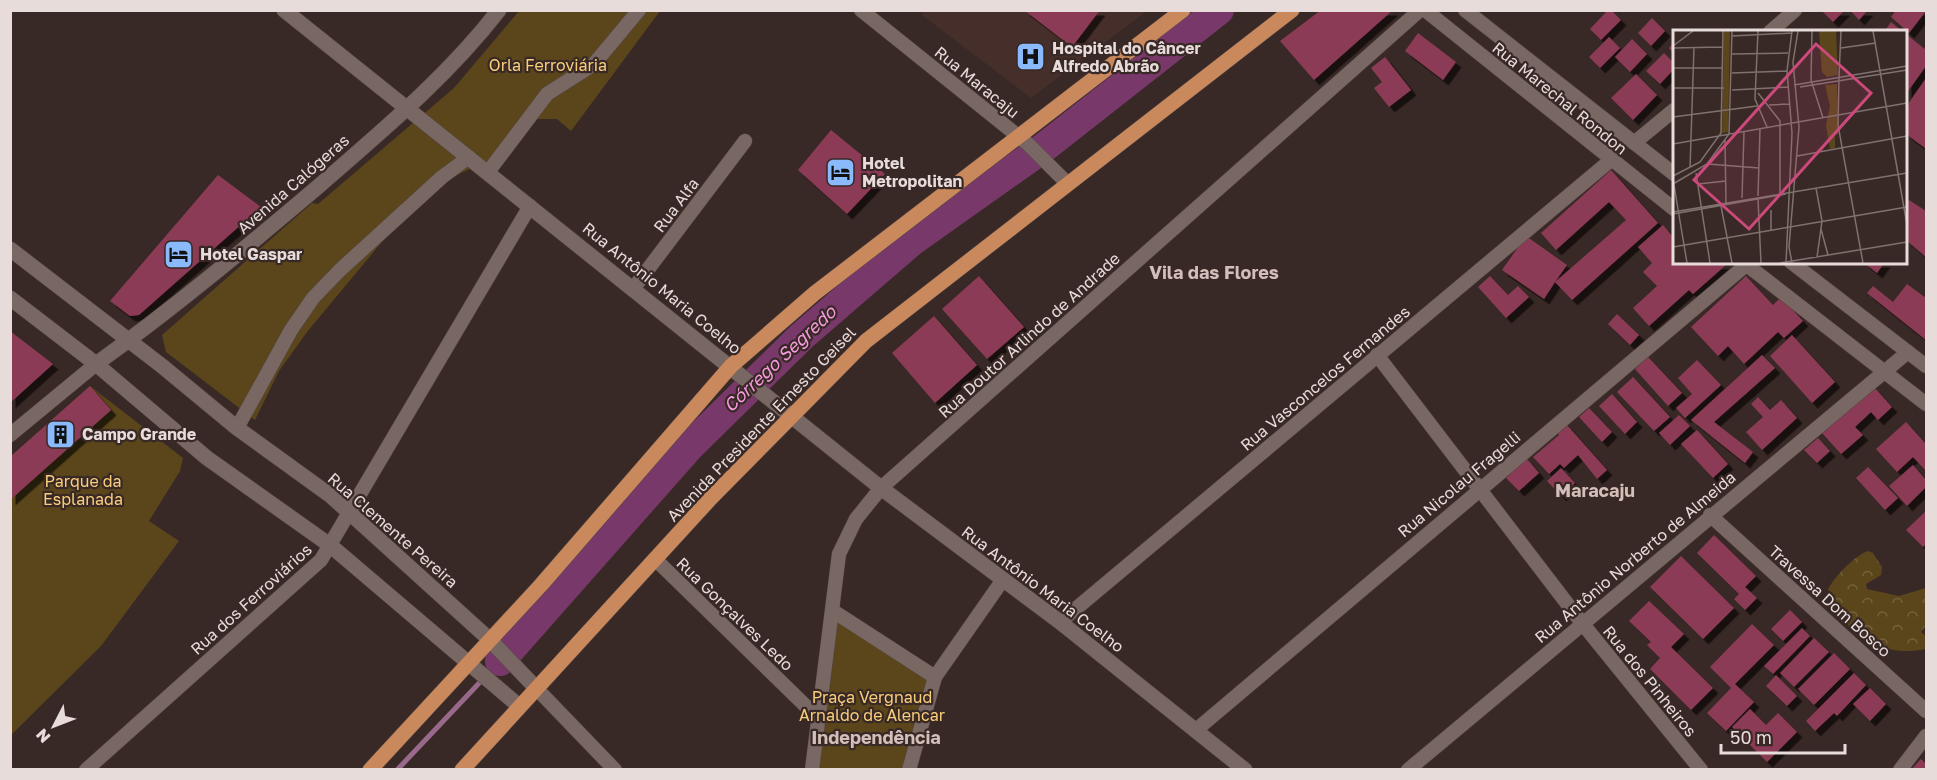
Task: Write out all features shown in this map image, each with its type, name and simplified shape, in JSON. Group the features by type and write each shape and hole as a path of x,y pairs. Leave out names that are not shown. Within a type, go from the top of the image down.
{"main road":[{"name":"Rua Antônio Maria Coelho","path":"284,10 882,488 1002,581 1060,622 1245,770"},
{"name":"Avenida Calógeras","path":"96,364 228,264 408,109 449,69 499,10"},
{"path":"370,770 623,492 731,366 815,293 1023,140 1183,10"},
{"name":"Avenida Presidente Ernesto Geisel","path":"462,770 514,701 655,560 791,414 866,341 1063,179 1292,10"},
{"name":"Rua Clemente Pereira","path":"10,249 127,342 162,366 237,428 331,496 489,639 531,683"},
{"path":"10,298 96,364 207,458 331,546 514,701"}],"street":[{"path":"488,172 547,94 594,64 639,10"},
{"name":"Rua Maracaju","path":"861,10 1023,140 1063,179"},
{"name":"Rua Doutor Arlindo de Andrade","path":"812,770 838,554 856,519 882,488 1420,10"},
{"name":"Rua Marechal Rondon","path":"1425,10 1673,208"},
{"name":"Rua Marechal Rondon","path":"1465,10 1673,173"},
{"path":"1772,30 1795,10"},
{"path":"1635,143 1673,111"},
{"name":"Rua Alfa","path":"633,289 745,141"},
{"path":"237,428 291,330 313,298 425,193 469,157"},
{"name":"Rua Vasconcelos Fernandes","path":"1060,622 1611,160"},
{"name":"Rua dos Ferroviários","path":"87,770 321,560 331,546 347,512 530,206"},
{"path":"1744,264 1926,404"},
{"name":"Rua Nicolau Fragelli","path":"1196,730 1744,264"},
{"path":"1794,264 1926,366"},
{"name":"Rua Antônio Norberto de Almeida","path":"1408,770 1710,515 1908,352"},
{"name":"Rua dos Pinheiros","path":"1377,355 1582,623 1701,770"},
{"name":"Avenida Calógeras","path":"10,435 96,364"},
{"name":"Travessa Dom Bosco","path":"1710,515 1926,711"},
{"name":"Rua Gonçalves Ledo","path":"655,560 817,717"},
{"path":"909,770 935,677 1002,581"},
{"path":"832,610 935,677"},
{"name":"Rua Clemente Pereira","path":"531,683 615,770"},
{"path":"1900,770 1924,745"}],"shaded area":[{"name":"Hospital do Câncer Alfredo Abrão","path":"925,10 1147,11 1031,98 922,15"}],"green space":[{"name":"Orla Ferroviária","path":"519,11 660,11 571,131 557,119 535,119 509,151 446,180 386,237 307,332 279,371 255,420 166,352 162,335 312,203 318,204 454,88"},
{"name":"Parque da Esplanada","path":"90,386 183,458 180,471 149,521 179,541 101,646 11,735 10,457"},
{"path":"1868,551 1873,553 1882,567 1881,575 1866,584 1867,589 1899,596 1926,588 1926,625 1921,632 1926,636 1925,649 1893,650 1878,646 1853,630 1834,605 1828,590 1830,585 1851,562"},
{"name":"Praça Vergnaud Arnaldo de Alencar","path":"833,611 935,677 909,769 811,770"}],"building":[{"path":"1024,10 1100,10 1072,47"},
{"path":"1321,10 1393,10 1314,80 1280,41"},
{"path":"1608,10 1611,10 1621,20 1601,40 1590,29"},
{"path":"1821,10 1845,10 1833,22"},
{"path":"1850,10 1868,10 1859,20"},
{"path":"1896,10 1926,10 1909,33 1891,17"},
{"path":"1652,18 1665,31 1651,46 1638,33"},
{"path":"1891,22 1901,30 1885,30"},
{"path":"1418,33 1456,62 1443,80 1405,51"},
{"path":"1907,35 1926,50 1926,66 1907,93"},
{"path":"1609,37 1620,48 1600,68 1589,57"},
{"path":"1632,39 1647,54 1630,72 1615,57"},
{"path":"1664,53 1673,62 1673,70 1660,84 1646,71"},
{"path":"1385,57 1411,90 1389,107 1374,88 1382,82 1371,68"},
{"path":"1636,74 1657,95 1633,120 1611,98"},
{"path":"1926,78 1925,148 1907,135 1907,106"},
{"name":"Hotel Metropolitan","path":"831,130 885,174 847,214 798,170"},
{"path":"1611,170 1658,223 1572,300 1555,282 1626,220 1609,202 1556,250 1541,233"},
{"name":"Hotel Gaspar","path":"218,175 261,207 139,315 130,316 110,301"},
{"path":"1907,199 1926,211 1926,257 1907,241"},
{"path":"1663,225 1673,237 1673,264 1727,264 1693,294 1689,290 1649,326 1633,308 1657,286 1643,272 1652,263 1638,247"},
{"path":"1526,236 1567,265 1544,299 1502,270"},
{"path":"1866,264 1884,264 1877,273"},
{"path":"979,276 1024,327 987,359 942,309"},
{"path":"1490,276 1508,295 1518,286 1529,297 1506,318 1478,287"},
{"path":"1746,276 1773,305 1781,297 1803,321 1784,338 1778,332 1744,364 1728,346 1718,356 1691,327"},
{"path":"1907,284 1926,298 1926,340 1867,293 1873,286 1893,302"},
{"path":"1617,314 1639,335 1630,345 1608,324"},
{"path":"934,316 977,365 935,403 892,353"},
{"path":"10,331 53,364 10,403"},
{"path":"1792,335 1835,382 1812,403 1770,356"},
{"path":"1762,355 1775,368 1714,422 1753,452 1745,463 1691,420"},
{"path":"1648,357 1682,393 1668,406 1635,369"},
{"path":"1697,360 1721,385 1685,418 1676,408 1692,394 1678,378"},
{"path":"1633,377 1670,417 1654,431 1617,392"},
{"name":"Campo Grande","path":"90,386 111,410 10,500 10,457"},
{"path":"1874,387 1892,407 1878,420 1871,412 1855,427 1863,435 1841,454 1822,433"},
{"path":"1612,394 1637,422 1625,434 1599,406"},
{"path":"1758,397 1770,410 1781,400 1797,418 1762,450 1746,432 1763,417 1751,404"},
{"path":"1589,408 1612,432 1602,442 1579,417"},
{"path":"1679,415 1690,426 1670,445 1659,433"},
{"path":"1906,422 1926,444 1926,471 1913,457 1897,472 1876,449"},
{"path":"1566,424 1607,470 1597,479 1578,455 1564,468 1560,464 1549,474 1533,457 1559,435 1557,432"},
{"path":"1697,430 1728,464 1713,478 1681,444"},
{"path":"1818,438 1830,451 1817,463 1804,450"},
{"path":"1527,459 1539,473 1519,491 1506,478"},
{"path":"1913,465 1926,480 1926,487 1907,506 1889,486"},
{"path":"1868,467 1898,498 1885,510 1856,478"},
{"path":"1561,468 1575,483 1561,496 1547,481"},
{"path":"1926,511 1926,544 1923,547 1906,530"},
{"path":"1714,535 1756,576 1745,587 1757,598 1745,610 1734,599 1739,594 1697,553"},
{"path":"1681,556 1734,608 1703,639 1650,587"},
{"path":"1649,601 1684,634 1671,647 1713,688 1691,710 1650,669 1660,658 1647,645 1651,642 1629,621"},
{"path":"1790,610 1802,622 1783,641 1771,629"},
{"path":"1752,624 1774,645 1735,684 1754,702 1726,731 1707,713 1731,688 1710,667"},
{"path":"1802,628 1810,636 1773,674 1764,666"},
{"path":"1814,638 1829,652 1794,687 1780,673"},
{"path":"1834,653 1850,669 1814,705 1798,689"},
{"path":"1854,673 1866,685 1837,716 1834,713 1815,731 1806,721"},
{"path":"1776,675 1797,696 1787,706 1766,686"},
{"path":"1870,688 1886,704 1870,721 1853,704"},
{"path":"1750,709 1766,725 1778,713 1797,732 1767,762 1732,727"},
{"path":"1921,759 1926,764 1926,770 1911,770"}],"waterway":[{"name":"Córrego Segredo","path":"500,661 689,447 802,336 912,241 1042,149 1219,10"},
{"name":"Córrego Segredo","path":"397,770 500,661"}],"place":[{"name":"Hospital do Câncer Alfredo Abrão","path":"1031,57"},
{"name":"Hotel Metropolitan","path":"841,172"},
{"name":"Hotel Gaspar","path":"179,254"},
{"name":"Campo Grande","path":"61,434"}],"district":[{"name":"Vila das Flores","path":"1214,273"},
{"name":"Maracaju","path":"1595,491"},
{"name":"Independência","path":"876,738"}]}
